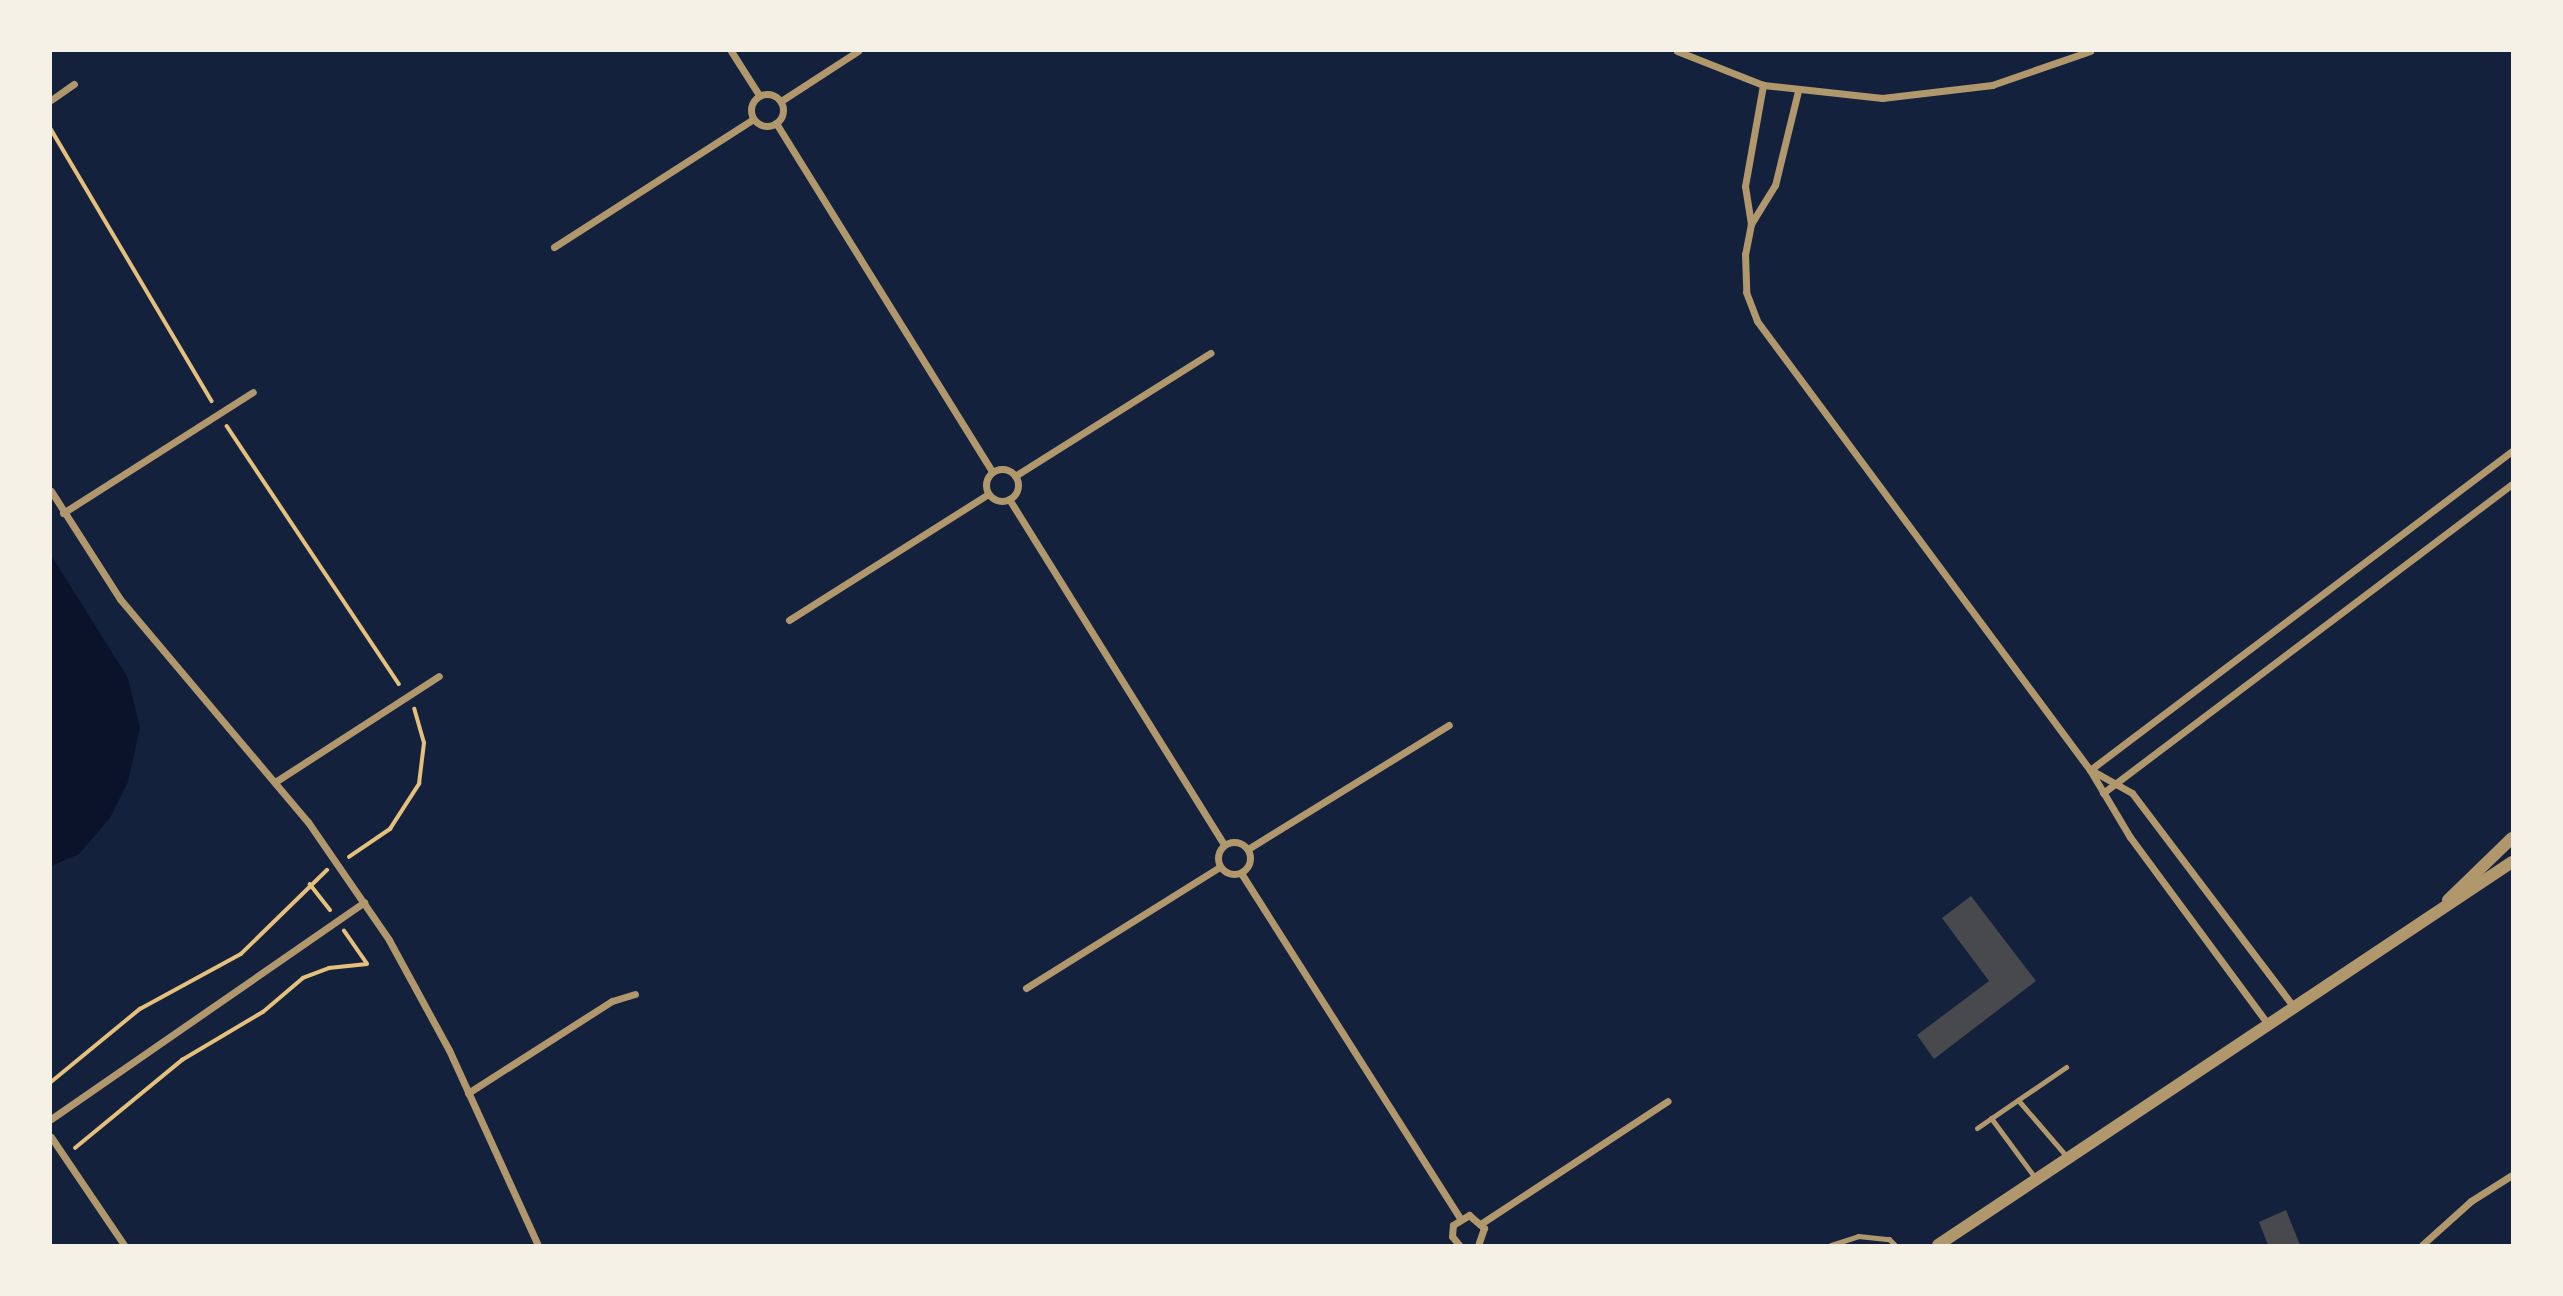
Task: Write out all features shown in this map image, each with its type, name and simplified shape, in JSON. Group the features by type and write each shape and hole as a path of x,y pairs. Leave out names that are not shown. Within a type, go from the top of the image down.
{"street":[{"path":"731,51 759,95"},
{"path":"781,101 858,51"},
{"path":"1676,51 1763,85 1798,91 1882,98 1965,90 2024,76 2090,51"},
{"path":"51,100 74,84"},
{"path":"1763,85 1745,186 1751,224 1744,280 1757,321 2090,770 2130,837 2268,1024"},
{"path":"1751,224 1775,185 1798,91"},
{"path":"768,93 781,101 783,116 776,123 761,125 753,118 751,108 759,95 768,93"},
{"path":"554,247 753,118"},
{"path":"776,123 992,471"},
{"path":"1015,475 1210,353"},
{"path":"63,513 253,392"},
{"path":"2090,770 2512,451"},
{"path":"1002,468 1015,475 1017,491 1009,499 995,500 988,494 985,484 992,471 1002,468"},
{"path":"2103,793 2512,484"},
{"path":"51,491 63,513 146,633 275,782 364,902 422,998 538,1245"},
{"path":"789,620 988,494"},
{"path":"1009,499 1224,844"},
{"path":"275,782 439,676"},
{"path":"1248,849 1449,725"},
{"path":"2090,770 2118,782 2132,793 2294,1007"},
{"path":"2429,917 2512,838"},
{"path":"1240,842 1248,849 1249,864 1241,873 1228,873 1220,867 1218,852 1224,844 1240,842"},
{"path":"1938,1245 2512,862"},
{"path":"1026,988 1220,867"},
{"path":"1241,873 1460,1217"},
{"path":"51,1119 364,902"},
{"path":"468,1093 612,1001 635,994"},
{"path":"1482,1223 1668,1101"},
{"path":"51,1138 124,1245"},
{"path":"2422,1245 2471,1201 2512,1175"},
{"path":"1453,1244 1451,1231 1460,1217 1469,1215 1482,1223 1484,1233 1478,1245"}],"lane":[{"path":"1977,1128 2067,1067"},
{"path":"2018,1100 2068,1158"},
{"path":"1991,1118 2036,1179"},
{"path":"1831,1245 1858,1236 1889,1240 1895,1245"}],"path":[{"path":"51,129 219,412 407,698 424,743 419,784 390,829 310,884 241,954 131,1015 51,1082"},
{"path":"63,1156 109,1124 182,1060 263,1012 303,978 329,968 367,964"}],"water":[{"path":"51,555 128,678 140,728 128,782 110,818 79,854 51,866"}],"building":[{"path":"1971,896 2036,981 1934,1059 1917,1035 1989,981 1942,918"},
{"path":"2286,1210 2300,1245 2268,1245 2259,1222"}]}
